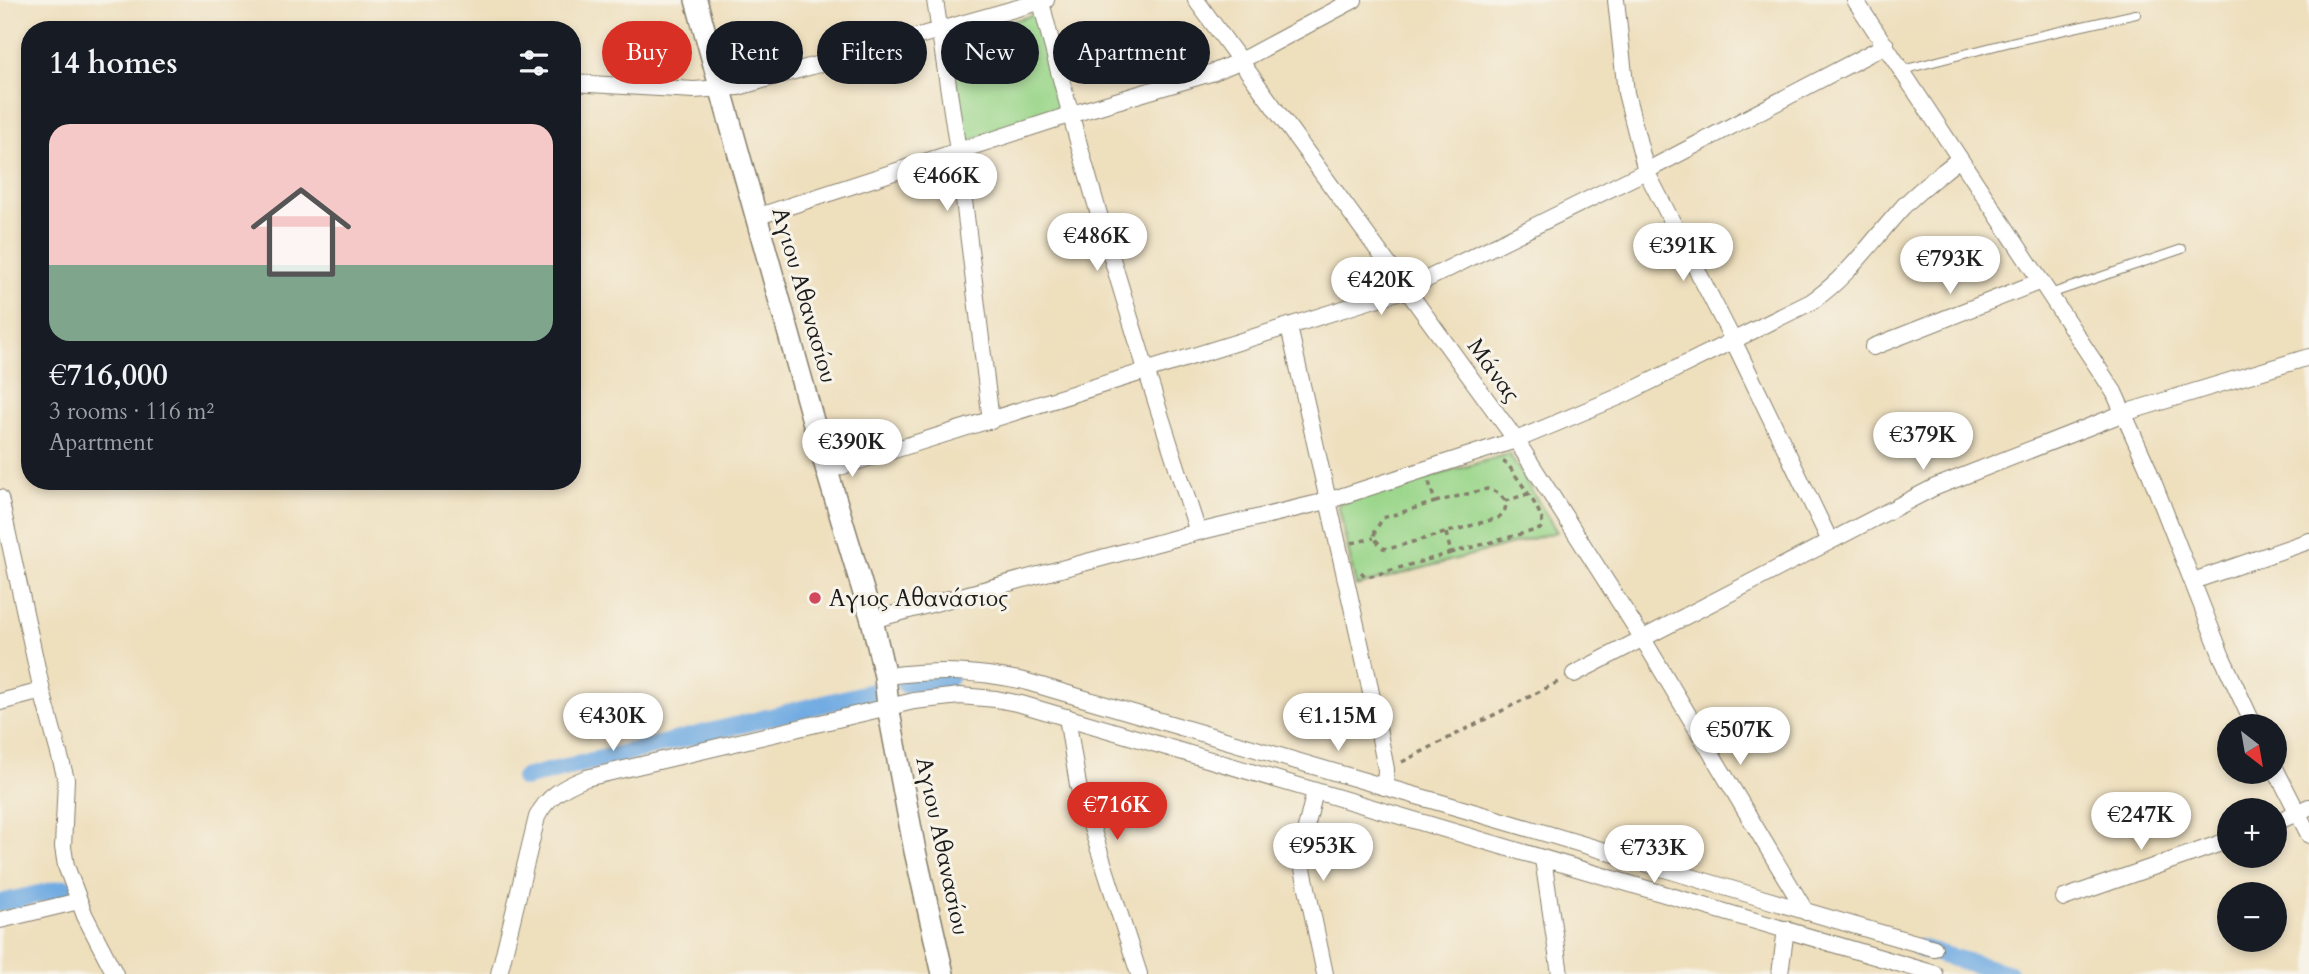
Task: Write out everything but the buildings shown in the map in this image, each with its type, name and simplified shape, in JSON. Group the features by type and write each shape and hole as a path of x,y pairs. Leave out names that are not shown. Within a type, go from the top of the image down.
{"main road":[{"name":"Αγιου Αθανασίου","path":"696,0 827,471 873,620 915,851 943,974"}],"street":[{"path":"935,0 958,151 991,421"},
{"name":"Μάνας","path":"1196,0 1516,440 1643,639 1806,912"},
{"path":"755,217 1069,115 1204,76 1242,60 1354,0"},
{"path":"1616,0 1628,100 1646,171 1733,340 1829,541"},
{"path":"1855,0 2098,365 2124,413 2222,657 2248,714"},
{"path":"581,84 683,90 722,89 751,84 1044,1 1069,115 1146,372 1198,532"},
{"path":"827,471 1407,289 1646,171 1886,45"},
{"path":"873,620 1198,532 1327,501 1516,440 1621,396 1811,302 1826,292 1848,271 1902,208 1959,159"},
{"path":"1873,347 2046,287"},
{"path":"1289,327 1386,769 1385,787"},
{"path":"1574,674 1933,488 2124,413 2309,357"},
{"path":"0,498 42,691 66,779 66,866 79,901 115,974"},
{"path":"2193,581 2309,541"},
{"path":"885,676 965,671 1024,681 1934,948"},
{"path":"0,702 42,691"},
{"path":"499,974 537,817 543,804 556,793 586,778 888,707 940,698 978,697 1021,704 1935,974"},
{"path":"1066,718 1078,785 1139,974"},
{"path":"2286,784 2303,810 2309,835"},
{"path":"1315,791 1301,859 1325,974"},
{"path":"2287,817 2303,810"},
{"path":"2064,898 2217,845"},
{"path":"1543,859 1560,974"},
{"path":"0,920 79,901"},
{"path":"1780,974 1786,929"}],"lane":[{"path":"1902,70 2136,14"},
{"path":"2046,287 2182,249"}],"path":[{"path":"1359,563 1361,572 1365,576 1371,576 1540,528 1543,520 1507,463 1494,463"},
{"path":"1425,469 1436,502"},
{"path":"1505,501 1547,488"},
{"path":"1487,489 1499,492 1506,507 1498,519 1388,549 1383,548 1374,538 1383,518 1436,502 1487,489"},
{"path":"1446,533 1451,553"},
{"path":"1353,543 1356,553"},
{"path":"1386,769 1415,757 1574,674"}],"green space":[{"path":"1040,13 1053,59 1053,84 1060,84 1067,109 963,143 955,84 1039,84 1039,21 1012,21"},
{"path":"1509,454 1557,532 1356,586 1338,504"}],"waterway":[{"path":"905,684 949,678"},
{"path":"524,778 872,692"},
{"path":"0,903 65,888"},
{"path":"1919,948 2009,974"}],"place":[{"name":"Αγιος Αθανάσιος","path":"815,598"}]}
